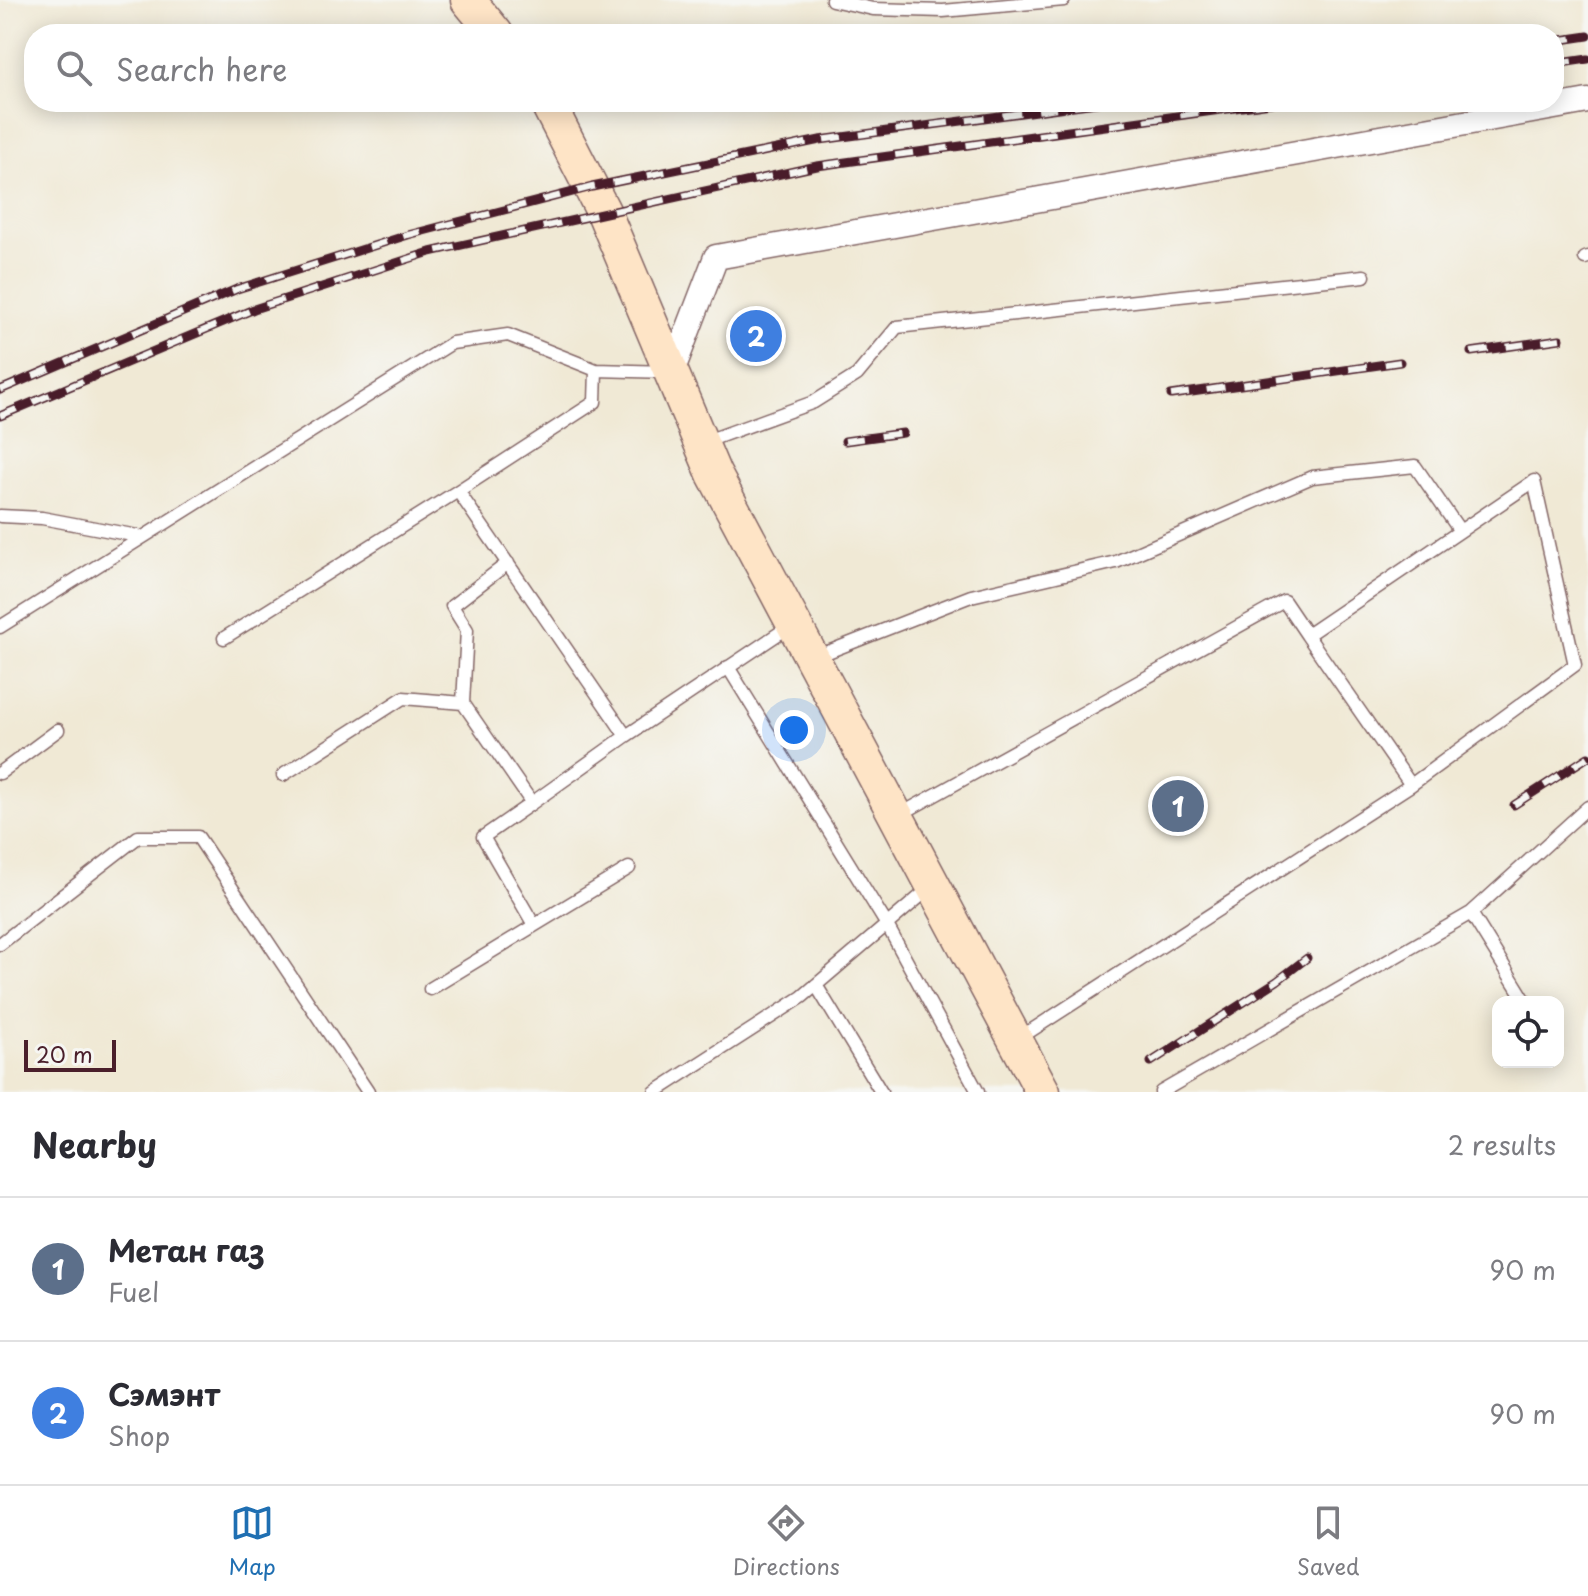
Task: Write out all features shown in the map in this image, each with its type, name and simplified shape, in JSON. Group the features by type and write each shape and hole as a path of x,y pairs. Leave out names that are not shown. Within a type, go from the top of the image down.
{"main road":[{"path":"468,0 488,24"},
{"path":"552,112 605,215 714,474 1043,1092"}],"street":[{"path":"1564,105 1588,101"},
{"path":"672,372 716,257 1527,112"}],"lane":[{"path":"832,0 873,9 943,11 1064,0"},
{"path":"701,443 814,402 857,375 897,327 1364,276"},
{"path":"0,627 452,343 508,335 596,370 672,372"},
{"path":"224,638 595,402 596,370"},
{"path":"812,658 971,596 1116,562 1312,477 1415,466 1460,531"},
{"path":"1015,1040 1411,785 1575,665 1534,481 1307,635"},
{"path":"458,491 626,736"},
{"path":"0,516 42,518 143,537"},
{"path":"508,563 452,606 467,630 463,703 532,803"},
{"path":"897,816 1284,601 1411,785"},
{"path":"534,925 483,837 794,623"},
{"path":"728,667 887,925 978,1092"},
{"path":"283,775 403,698 463,703"},
{"path":"0,773 58,730"},
{"path":"1161,1092 1471,913 1588,807"},
{"path":"0,944 138,837 198,837 368,1092"},
{"path":"430,989 629,868"},
{"path":"655,1092 802,997 933,885"},
{"path":"1471,913 1522,996"},
{"path":"816,985 881,1092"}],"railway":[{"path":"1564,40 1588,36"},
{"path":"1564,63 1588,59"},
{"path":"0,390 237,289 408,235 592,187 820,140 1029,112"},
{"path":"0,416 254,309 430,252 817,166 1206,112"},
{"path":"1471,352 1560,339"},
{"path":"1171,395 1400,362"},
{"path":"845,441 903,433"},
{"path":"1514,805 1588,757"},
{"path":"1151,1062 1277,981 1307,958"}],"place":[{"name":"Сэмэнт","path":"756,336"},
{"name":"Метан газ","path":"1178,806"}]}
